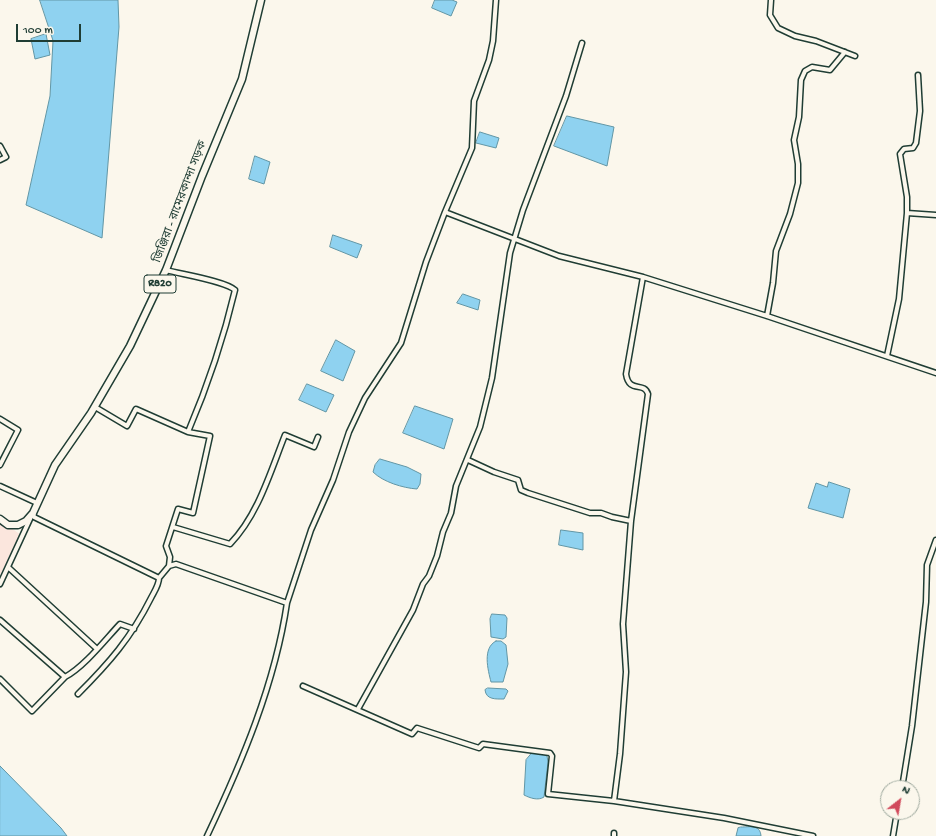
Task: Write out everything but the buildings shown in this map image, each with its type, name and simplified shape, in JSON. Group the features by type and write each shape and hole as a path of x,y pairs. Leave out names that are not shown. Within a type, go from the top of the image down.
{"main road":[{"name":"জিঞ্জিরা - রামেরকান্দা সড়ক","path":"33,513 55,465 95,407 121,362 166,270 202,176 242,79 261,0"},
{"path":"0,519 8,525 18,525 26,521 33,513"}],"street":[{"path":"207,836 241,760 271,678 283,632 287,603 311,530 333,480 349,432 365,398 404,337 426,262 472,148 474,102 492,48 496,0"},
{"path":"771,0 770,15 778,28 795,36 816,41 855,56"},
{"path":"358,709 413,610 422,584 429,576 437,556 443,532 451,514 456,486 468,460 480,427 492,378 510,253 523,210 566,96 582,42"},
{"path":"767,316 773,283 776,251 790,214 798,183 798,164 794,140 798,117 801,80 805,71 812,67 830,70 846,52"},
{"path":"887,356 899,299 907,212 907,197 900,154 904,149 914,148 916,144 920,111 918,75"},
{"path":"0,146 6,157 0,160"},
{"path":"445,212 559,256 643,277 767,316 936,373"},
{"path":"907,212 936,215"},
{"path":"166,270 222,284 235,290 228,321 210,379 188,432"},
{"path":"614,801 620,754 626,672 623,624 631,521 648,394 644,389 629,385 626,374 643,277"},
{"path":"78,694 110,662 134,629 143,614 159,578 169,566 170,557 166,546 178,509 193,513 210,436 188,432 136,410 127,426 95,407"},
{"path":"0,420 18,430 0,465"},
{"path":"173,527 230,544 241,532 257,505 285,436 314,447 318,437"},
{"path":"468,460 494,472 518,480 522,491 590,513 601,513 631,521"},
{"path":"0,486 37,503"},
{"path":"0,584 9,568 33,513"},
{"path":"33,513 34,517 159,578"},
{"path":"903,780 912,726 926,602 927,565 936,540"},
{"path":"169,566 176,564 186,567 287,603"},
{"path":"9,568 97,649"},
{"path":"0,620 64,677"},
{"path":"0,679 32,711 64,677 70,674 97,649 120,624 134,629"},
{"path":"303,686 412,734 417,728 479,748 483,744 550,752 552,756 548,794 614,801 724,818 813,836"},
{"path":"893,836 896,820"}],"shaded area":[{"path":"0,520 21,535 0,575"}],"water":[{"path":"40,0 118,0 119,27 102,238 26,205 50,96 53,41"},
{"path":"435,0 452,0 457,2 451,16 432,8"},
{"path":"46,34 50,55 35,59 31,39"},
{"path":"567,116 614,127 607,166 554,146"},
{"path":"480,132 499,138 496,148 476,143"},
{"path":"255,156 270,162 264,184 249,179"},
{"path":"333,235 362,245 357,258 330,247"},
{"path":"463,294 480,300 478,310 457,303"},
{"path":"336,340 355,351 343,381 321,371"},
{"path":"307,384 334,395 326,412 299,400"},
{"path":"415,406 453,419 444,449 403,433"},
{"path":"380,459 407,467 421,474 420,484 417,489 394,484 377,476 373,472 375,465"},
{"path":"829,482 850,489 843,518 808,508 816,483 827,487"},
{"path":"561,530 583,533 583,550 559,545"},
{"path":"492,614 505,615 507,618 506,637 503,639 491,637 490,619"},
{"path":"496,641 501,641 506,645 508,664 503,682 491,682 489,672 487,654 492,644"},
{"path":"488,688 506,689 508,691 504,699 495,699 487,696 485,690"},
{"path":"532,753 545,754 548,762 544,797 539,799 524,795 526,760"},
{"path":"0,766 61,828 67,836 0,836"},
{"path":"738,828 757,828 761,836 736,836"}]}
